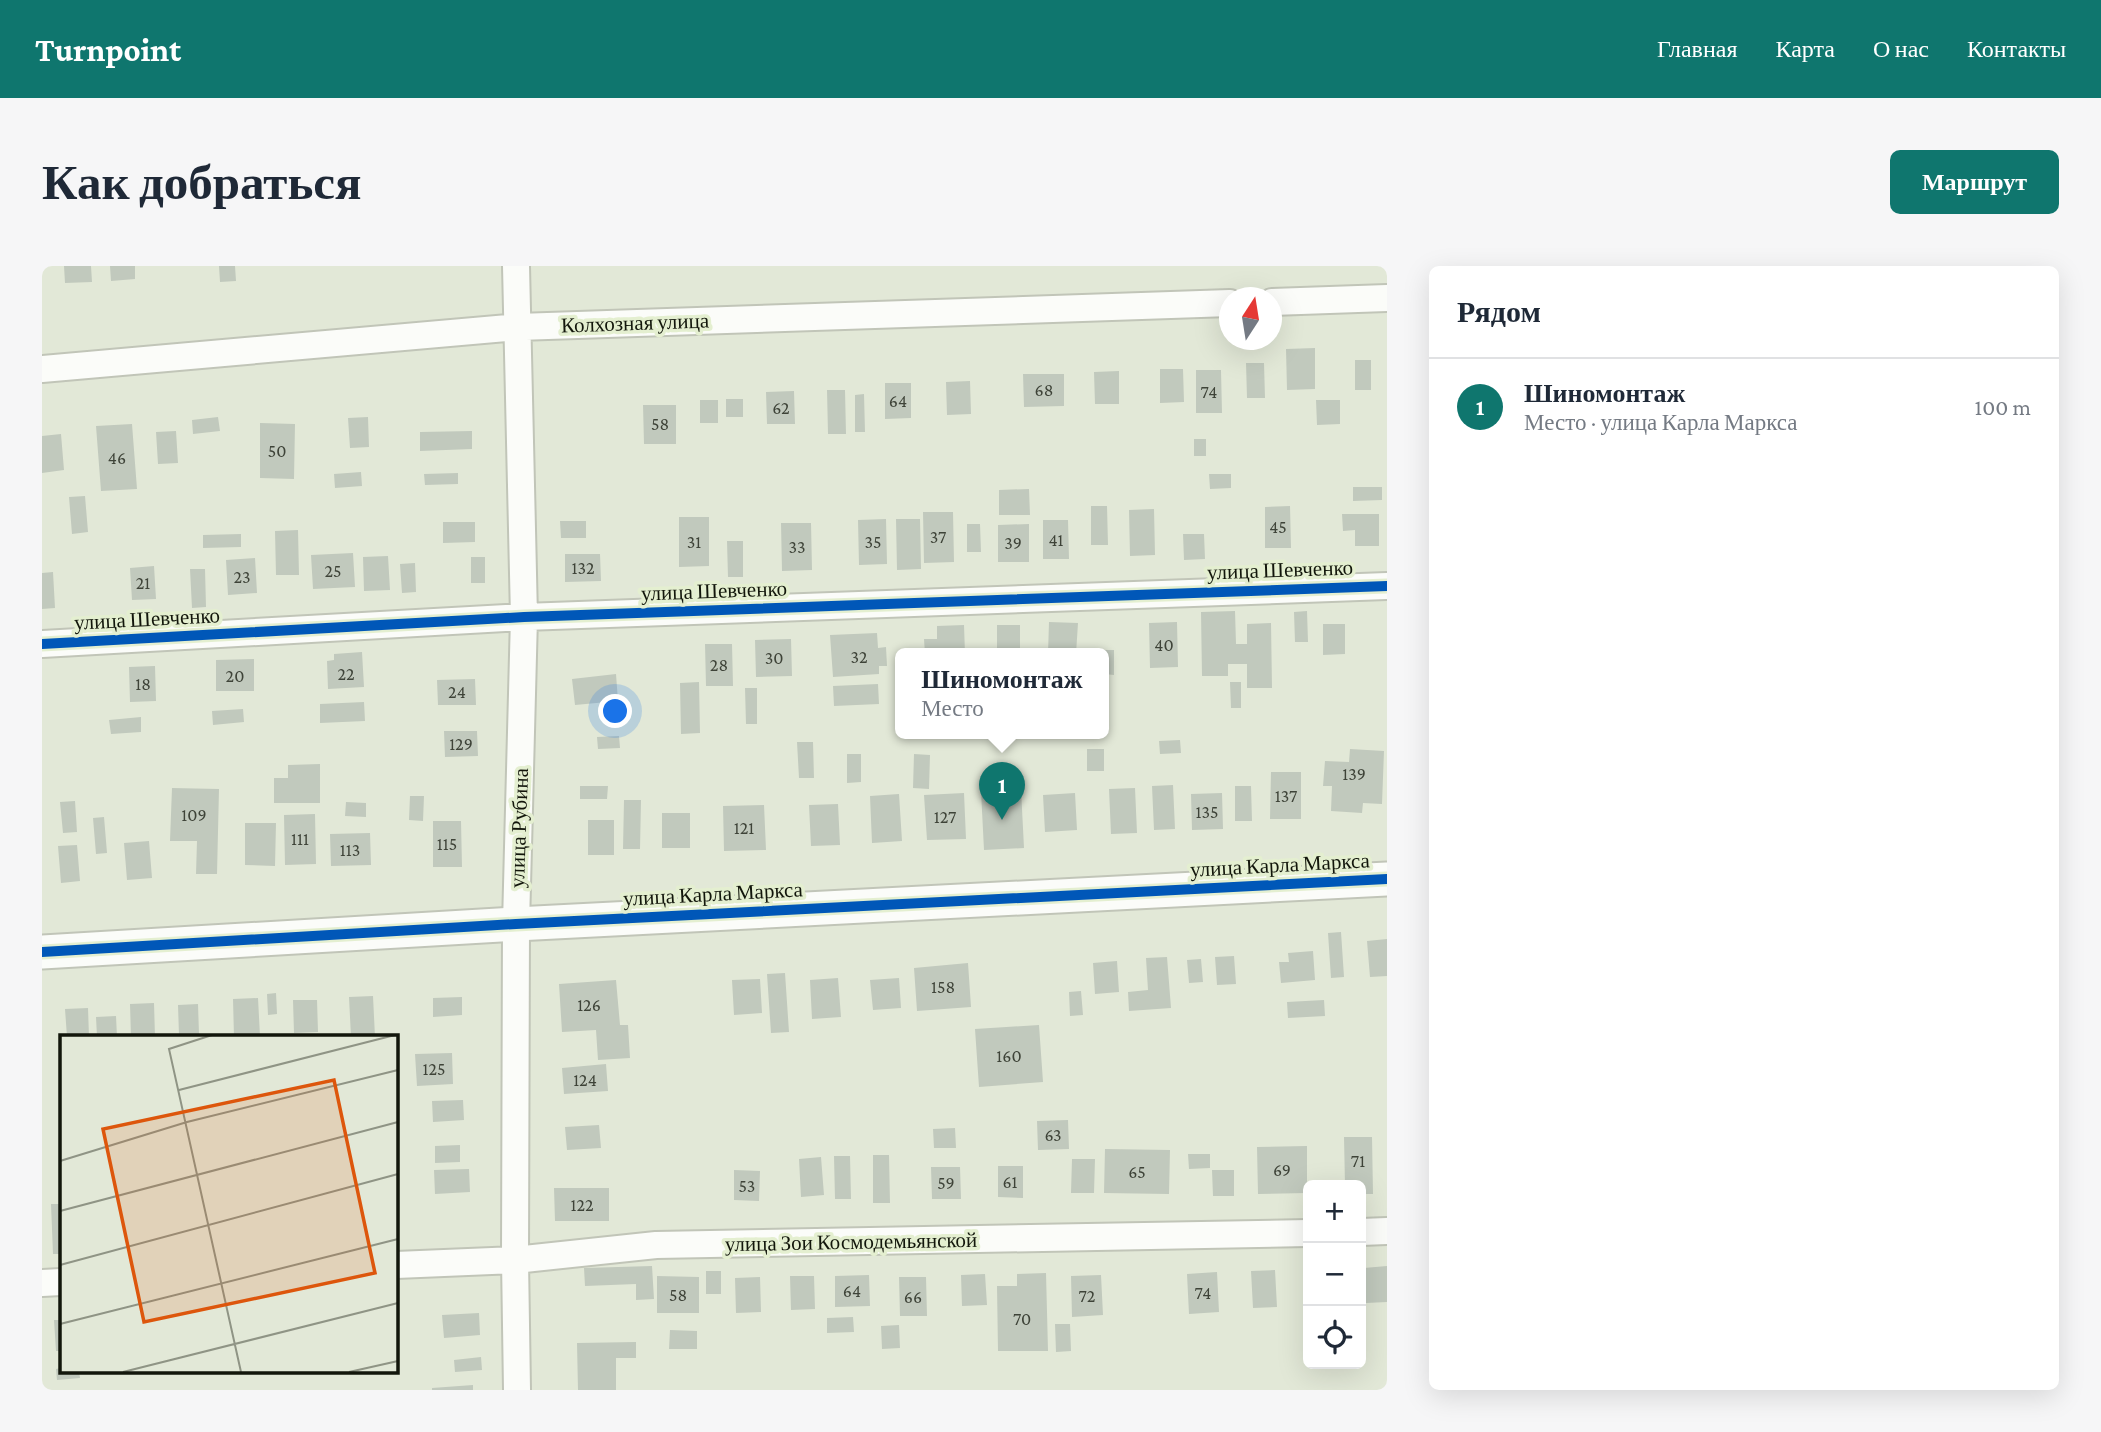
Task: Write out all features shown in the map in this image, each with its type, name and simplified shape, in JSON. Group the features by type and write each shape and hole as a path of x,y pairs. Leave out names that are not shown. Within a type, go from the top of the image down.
{"street":[{"name":"улица Рубина","path":"516,266 524,617 516,924 517,1390"},
{"path":"1282,302 1387,298"},
{"name":"Колхозная улица","path":"42,369 518,327 1219,303"},
{"name":"улица Шевченко","path":"42,644 524,617 1387,586"},
{"name":"улица Карла Маркса","path":"42,952 516,924 1387,879"},
{"path":"1366,1231 1387,1231"},
{"name":"улица Зои Космодемьянской","path":"397,1265 515,1260 656,1245 1303,1233"},
{"path":"42,1283 60,1282"}],"building":[{"path":"64,266 91,266 92,282 65,283"},
{"path":"110,266 135,266 135,279 111,281"},
{"path":"219,266 235,266 236,281 220,282"},
{"path":"1315,348 1315,389 1287,390 1286,349"},
{"path":"1355,360 1371,360 1371,390 1355,390"},
{"path":"1246,363 1264,363 1265,398 1247,398"},
{"path":"1160,369 1183,369 1184,402 1160,403"},
{"path":"1196,370 1221,370 1222,413 1196,413"},
{"path":"1119,371 1119,404 1095,404 1094,372"},
{"path":"1023,374 1064,374 1064,406 1024,407"},
{"path":"970,381 971,414 947,415 946,382"},
{"path":"885,383 911,383 911,418 885,419"},
{"path":"827,390 845,390 846,434 828,434"},
{"path":"794,391 795,424 767,424 766,392"},
{"path":"864,394 865,432 855,432 855,395"},
{"path":"726,399 743,399 743,417 726,417"},
{"path":"700,400 718,400 718,423 700,423"},
{"path":"1316,400 1340,400 1340,424 1317,425"},
{"path":"643,405 676,405 676,444 644,444"},
{"path":"218,417 220,431 193,434 192,420"},
{"path":"368,417 369,447 350,448 348,418"},
{"path":"260,423 295,424 294,479 260,478"},
{"path":"132,424 137,489 101,491 96,426"},
{"path":"176,431 178,463 158,464 156,432"},
{"path":"472,431 472,449 420,451 420,432"},
{"path":"61,434 64,470 42,473 42,436"},
{"path":"1194,439 1206,439 1206,456 1194,456"},
{"path":"361,472 362,486 335,488 334,474"},
{"path":"458,473 458,484 425,485 424,474"},
{"path":"1209,474 1231,474 1231,488 1210,489"},
{"path":"1353,487 1382,487 1382,500 1353,501"},
{"path":"1029,489 1030,515 999,515 999,490"},
{"path":"85,496 88,532 72,534 69,497"},
{"path":"1091,506 1107,506 1108,545 1091,545"},
{"path":"1290,506 1291,548 1265,548 1265,507"},
{"path":"1154,509 1155,555 1130,556 1129,510"},
{"path":"923,512 953,512 954,562 924,563"},
{"path":"1342,514 1379,514 1379,546 1355,546 1355,530 1343,531"},
{"path":"679,517 709,517 709,566 679,567"},
{"path":"886,519 887,564 859,565 858,520"},
{"path":"896,519 920,519 921,569 897,570"},
{"path":"1043,520 1068,520 1069,559 1043,559"},
{"path":"560,521 586,521 586,538 561,538"},
{"path":"443,522 475,522 475,542 443,543"},
{"path":"781,523 811,523 812,570 782,571"},
{"path":"967,524 980,524 981,552 967,552"},
{"path":"1029,524 1029,562 998,562 998,525"},
{"path":"298,530 299,575 276,575 275,531"},
{"path":"241,534 241,547 203,548 203,535"},
{"path":"1183,534 1204,534 1205,559 1184,560"},
{"path":"727,541 743,541 743,577 728,577"},
{"path":"353,553 355,587 313,589 311,555"},
{"path":"565,554 600,554 601,581 565,582"},
{"path":"388,556 390,590 364,591 363,557"},
{"path":"471,557 485,557 485,583 471,583"},
{"path":"255,558 257,593 228,595 226,560"},
{"path":"415,563 416,592 402,593 400,564"},
{"path":"154,566 156,599 132,600 130,568"},
{"path":"190,569 205,569 206,607 192,608"},
{"path":"53,572 55,608 42,609 42,573"},
{"path":"1235,611 1236,644 1247,644 1247,624 1271,623 1272,688 1247,688 1247,664 1228,664 1228,676 1202,676 1201,612"},
{"path":"1307,611 1308,642 1295,642 1294,612"},
{"path":"1049,622 1078,623 1076,648 1048,648"},
{"path":"1177,622 1178,667 1150,668 1149,623"},
{"path":"1323,624 1345,624 1345,654 1323,655"},
{"path":"964,625 965,648 925,648 924,639 937,639 937,626"},
{"path":"997,625 1020,625 1020,648 997,648"},
{"path":"877,633 878,648 886,647 887,666 879,666 879,674 833,677 830,635"},
{"path":"791,639 792,676 756,677 755,640"},
{"path":"705,644 732,644 733,686 706,686"},
{"path":"1109,650 1114,650 1114,675 1109,674"},
{"path":"362,652 364,687 328,689 327,661 334,660 334,654"},
{"path":"254,659 254,691 216,691 216,660"},
{"path":"155,666 156,701 130,702 129,667"},
{"path":"616,674 618,701 575,705 572,679"},
{"path":"475,679 476,705 438,705 437,680"},
{"path":"699,682 700,733 681,734 680,683"},
{"path":"1230,682 1241,682 1241,708 1231,708"},
{"path":"878,684 879,704 834,706 833,686"},
{"path":"745,688 757,688 757,724 746,724"},
{"path":"364,702 365,721 320,723 320,704"},
{"path":"243,709 244,722 213,725 212,711"},
{"path":"141,717 141,732 111,734 109,720"},
{"path":"444,731 477,731 478,756 445,757"},
{"path":"619,736 620,748 598,749 597,737"},
{"path":"1180,740 1181,753 1160,754 1159,741"},
{"path":"797,742 813,742 814,778 799,778"},
{"path":"1087,749 1104,749 1104,771 1087,771"},
{"path":"1350,749 1384,751 1382,804 1363,803 1362,813 1331,811 1332,786 1323,786 1325,761 1349,762"},
{"path":"847,754 861,754 861,782 847,783"},
{"path":"914,754 930,755 929,789 913,788"},
{"path":"320,764 320,803 274,803 274,778 288,778 288,765"},
{"path":"1271,772 1301,772 1301,819 1270,819"},
{"path":"1173,785 1175,829 1154,830 1152,786"},
{"path":"580,786 608,786 607,799 580,799"},
{"path":"1235,786 1251,786 1252,821 1235,821"},
{"path":"172,788 219,789 217,874 196,874 197,841 170,841"},
{"path":"1135,788 1137,833 1111,834 1109,789"},
{"path":"1021,789 1024,848 984,850 981,791"},
{"path":"964,793 966,839 927,840 924,795"},
{"path":"1075,793 1077,830 1045,832 1043,795"},
{"path":"1222,793 1223,829 1192,830 1191,794"},
{"path":"899,794 902,841 872,843 870,796"},
{"path":"410,796 424,796 423,821 409,820"},
{"path":"624,800 641,800 640,849 623,849"},
{"path":"75,801 77,832 63,833 60,802"},
{"path":"346,802 366,803 366,817 345,816"},
{"path":"838,804 840,845 811,846 809,805"},
{"path":"764,805 766,850 724,851 723,806"},
{"path":"662,813 690,813 690,848 662,848"},
{"path":"315,814 316,864 285,865 284,815"},
{"path":"104,817 107,853 96,854 93,818"},
{"path":"588,820 614,820 614,855 588,855"},
{"path":"433,821 461,821 462,867 433,867"},
{"path":"245,823 276,823 275,866 245,865"},
{"path":"370,833 371,865 331,866 330,834"},
{"path":"149,841 152,878 127,880 124,843"},
{"path":"77,845 80,881 61,883 58,846"},
{"path":"1341,932 1344,977 1331,978 1328,933"},
{"path":"1387,939 1387,976 1370,977 1367,941"},
{"path":"1313,951 1315,980 1281,983 1279,962 1289,962 1288,953"},
{"path":"1234,956 1236,984 1217,985 1215,957"},
{"path":"1167,957 1171,1008 1129,1011 1128,992 1148,990 1146,958"},
{"path":"1201,959 1203,982 1189,983 1187,960"},
{"path":"1117,961 1119,992 1095,994 1093,963"},
{"path":"968,963 971,1007 917,1011 914,968"},
{"path":"785,973 789,1032 771,1033 767,974"},
{"path":"838,978 841,1017 812,1019 810,980"},
{"path":"899,978 901,1008 873,1010 870,980"},
{"path":"760,979 762,1013 734,1015 732,980"},
{"path":"616,980 620,1025 628,1025 630,1058 598,1060 596,1030 562,1032 559,984"},
{"path":"1081,991 1083,1015 1070,1016 1069,992"},
{"path":"276,993 277,1014 268,1015 267,994"},
{"path":"373,996 375,1035 351,1035 349,997"},
{"path":"462,997 462,1015 433,1017 433,998"},
{"path":"258,998 260,1035 234,1035 233,999"},
{"path":"293,1000 317,1000 318,1032 294,1033"},
{"path":"1324,1000 1325,1016 1288,1018 1287,1002"},
{"path":"154,1003 155,1035 131,1035 130,1004"},
{"path":"198,1004 199,1034 179,1035 178,1005"},
{"path":"88,1008 89,1035 67,1035 65,1009"},
{"path":"116,1016 117,1035 97,1035 96,1017"},
{"path":"1039,1025 1043,1082 979,1087 975,1029"},
{"path":"452,1053 453,1084 417,1086 415,1054"},
{"path":"606,1064 608,1091 564,1094 562,1068"},
{"path":"463,1100 464,1120 433,1122 432,1101"},
{"path":"1068,1120 1069,1149 1038,1150 1037,1121"},
{"path":"599,1125 601,1148 567,1150 565,1127"},
{"path":"955,1128 956,1148 934,1148 933,1129"},
{"path":"1344,1137 1372,1137 1373,1194 1366,1194 1366,1180 1345,1180"},
{"path":"460,1145 460,1162 435,1163 435,1146"},
{"path":"1307,1146 1307,1180 1303,1180 1303,1193 1258,1194 1257,1147"},
{"path":"1105,1149 1170,1150 1169,1194 1104,1193"},
{"path":"1188,1154 1210,1154 1210,1168 1189,1169"},
{"path":"873,1155 889,1155 890,1203 873,1203"},
{"path":"834,1156 850,1156 851,1199 835,1199"},
{"path":"821,1157 824,1195 801,1197 799,1159"},
{"path":"1072,1159 1095,1159 1094,1193 1071,1193"},
{"path":"998,1166 1023,1166 1023,1198 998,1197"},
{"path":"931,1167 960,1167 961,1199 932,1199"},
{"path":"469,1169 470,1192 435,1194 434,1170"},
{"path":"734,1170 760,1171 759,1201 734,1200"},
{"path":"1212,1170 1234,1170 1234,1196 1213,1196"},
{"path":"554,1188 609,1188 609,1221 555,1221"},
{"path":"51,1204 60,1204 60,1254 53,1254"},
{"path":"652,1266 654,1299 636,1300 636,1284 585,1286 584,1268"},
{"path":"1387,1266 1387,1302 1366,1303 1366,1268"},
{"path":"1275,1270 1277,1307 1253,1308 1251,1271"},
{"path":"706,1271 721,1271 721,1294 706,1294"},
{"path":"1217,1272 1219,1312 1189,1314 1187,1274"},
{"path":"1046,1273 1048,1351 998,1351 997,1286 1017,1286 1017,1274"},
{"path":"985,1274 987,1305 962,1306 961,1275"},
{"path":"869,1275 870,1306 835,1307 835,1276"},
{"path":"1101,1275 1103,1315 1072,1317 1071,1276"},
{"path":"657,1276 699,1277 699,1313 657,1313"},
{"path":"790,1276 814,1276 815,1309 791,1310"},
{"path":"760,1277 761,1312 736,1313 735,1278"},
{"path":"899,1277 926,1277 927,1316 900,1316"},
{"path":"479,1313 480,1335 444,1338 442,1315"},
{"path":"853,1317 854,1332 827,1333 827,1318"},
{"path":"54,1320 60,1320 60,1351 56,1351"},
{"path":"1055,1324 1070,1324 1071,1351 1056,1352"},
{"path":"899,1325 900,1348 882,1349 881,1326"},
{"path":"670,1330 697,1331 697,1349 669,1349"},
{"path":"636,1342 636,1358 616,1358 616,1390 578,1390 577,1343"},
{"path":"481,1357 482,1370 455,1372 454,1360"},
{"path":"60,1368 60,1372 79,1372 80,1378 57,1380 56,1369"},
{"path":"473,1385 473,1390 432,1390 432,1388"}],"cycle path":[{"path":"42,644 524,617 1387,586"},
{"path":"42,952 516,924 1387,879"}],"place":[{"name":"Шиномонтаж","path":"1002,820"}]}
